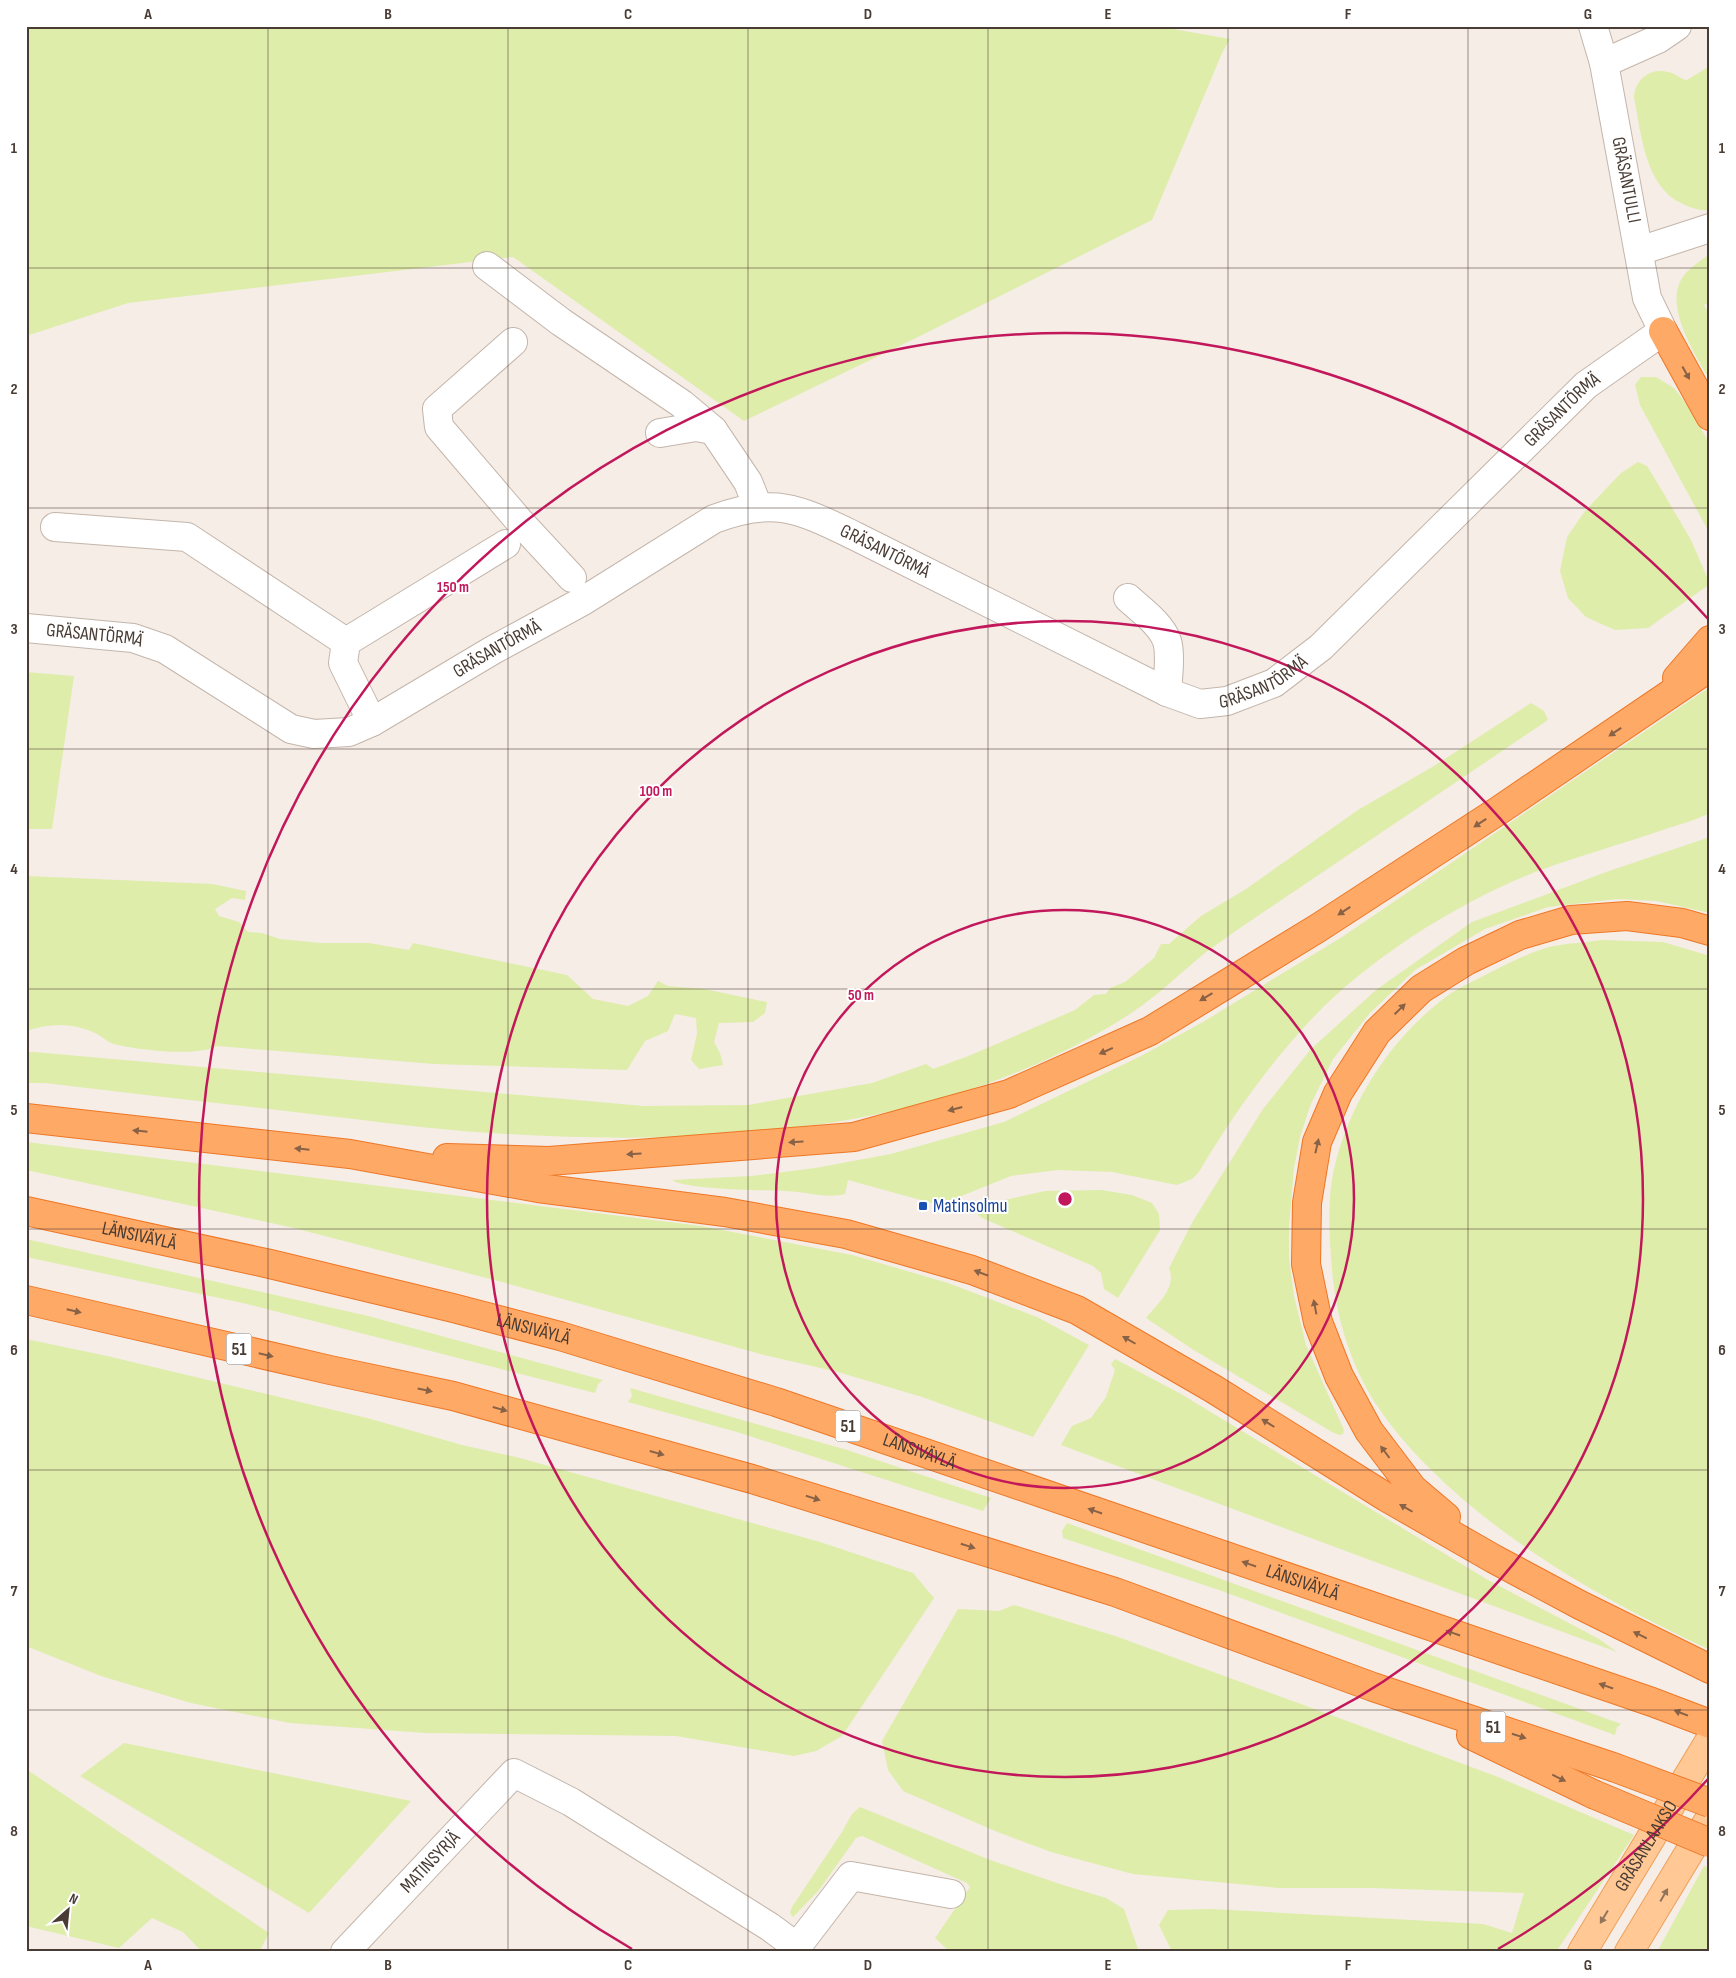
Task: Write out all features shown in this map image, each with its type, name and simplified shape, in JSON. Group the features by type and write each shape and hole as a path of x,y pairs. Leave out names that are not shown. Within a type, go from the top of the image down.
{"highway":[{"path":"1663,331 1710,416"},
{"path":"350,1154 549,1161 854,1137 1009,1094 1150,1031 1326,922 1498,811 1655,704 1709,650"},
{"path":"1494,1560 1413,1489 1369,1431 1339,1376 1318,1322 1306,1264 1307,1203 1317,1142 1338,1093 1377,1032 1420,989 1466,961 1520,935 1571,920 1627,916 1682,923 1710,932"},
{"path":"26,1118 350,1154 538,1188 725,1212 846,1234 972,1270 1077,1310 1212,1388 1386,1496 1494,1560 1580,1606 1710,1669"},
{"name":"LÄNSIVÄYLÄ","path":"26,1211 270,1264 453,1308 588,1345 776,1402 1652,1702 1710,1724"},
{"name":"51","path":"26,1300 330,1370 453,1396 752,1479 1115,1592 1373,1687 1613,1767 1710,1803"},
{"path":"1373,1687 1593,1794 1710,1843"}],"main road":[{"name":"GRÄSANLAAKSO","path":"1582,1952 1710,1740"},
{"path":"1630,1952 1710,1818"}],"street":[{"name":"GRÄSANTULLI","path":"1594,26 1604,63 1647,298 1663,331"},
{"path":"1604,63 1658,39 1677,26"},
{"path":"1639,251 1710,228"},
{"path":"487,266 561,322 682,404 713,430 748,482 758,507"},
{"name":"GRÄSANTÖRMÄ","path":"26,628 133,638 165,649 291,728 314,734 349,732 372,722 493,650 583,601 714,518 736,510 758,507 786,508 814,516 1167,692 1200,704 1227,701 1274,683 1321,646 1586,385 1663,331"},
{"path":"513,342 437,409 439,427 521,523 572,578"},
{"path":"660,432 696,426 713,430"},
{"path":"55,526 187,537 346,642"},
{"path":"346,642 506,544"},
{"path":"1128,598 1156,624 1167,641 1169,663 1167,692"},
{"path":"346,642 343,663 372,722"},
{"name":"MATINSYRJÄ","path":"345,1952 514,1773 571,1802 770,1927 795,1949"},
{"path":"795,1949 851,1876 951,1894"}],"green space":[{"path":"26,26 1156,26 1230,39 1222,53 1152,220 920,336 744,421 513,257 128,303 26,336"},
{"path":"1710,66 1710,210 1707,210 1696,209 1683,204 1670,196 1660,186 1647,158 1634,97 1640,80 1650,73 1655,71 1668,72 1687,80"},
{"path":"1710,254 1710,302 1704,305 1710,315 1710,380 1684,332 1679,318 1677,291 1681,280 1687,272"},
{"path":"1641,377 1656,377 1674,388 1691,410 1710,445 1710,534 1640,405 1635,385"},
{"path":"1638,462 1647,466 1661,489 1691,540 1710,584 1648,628 1615,630 1586,617 1568,598 1560,571 1567,537 1585,511 1621,473"},
{"path":"26,672 74,676 52,829 26,829"},
{"path":"1710,687 1710,813 1538,871 1507,884 1445,916 1384,956 1329,1001 1291,1042 1249,1096 1199,1172 1192,1179 1177,1185 1112,1172 1058,1170 1011,1176 944,1203 935,1204 848,1180 845,1194 830,1196 792,1191 708,1188 672,1180 751,1176 815,1168 891,1154 1004,1122 1141,1056 1203,1022 1342,937"},
{"path":"1531,703 1544,711 1548,720 1237,930 1123,1018 1058,1054 989,1083 916,1105 842,1121 766,1131 613,1138 537,1136 462,1131 45,1083 26,1083 26,1052 34,1052 644,1106 748,1105 872,1083 926,1064 933,1069 971,1055 1075,1010 1094,995 1106,994 1110,988 1125,982 1154,958 1161,944 1169,944 1201,916 1246,889 1358,810 1434,766"},
{"path":"1710,837 1710,913 1656,901 1617,899 1548,907 1485,929 1415,970 1370,1013 1333,1059 1310,1106 1300,1137 1294,1168 1289,1225 1289,1259 1294,1296 1306,1345 1344,1430 1343,1434 1339,1435 1332,1432 1192,1349 1146,1318 1161,1301 1168,1289 1171,1275 1169,1268 1193,1221 1263,1109 1311,1049 1376,990 1472,922 1609,871"},
{"path":"26,876 212,884 246,891 245,900 232,898 215,909 219,916 239,922 248,932 262,933 280,939 320,943 369,943 409,950 413,943 567,975 593,999 628,1006 648,996 658,981 668,986 704,989 767,1002 765,1013 753,1022 719,1023 714,1042 720,1053 723,1065 699,1069 691,1060 697,1034 696,1018 675,1014 668,1031 645,1041 627,1070 434,1064 217,1046 196,1051 168,1052 115,1044 79,1027 53,1025 26,1031"},
{"path":"1601,940 1663,942 1710,956 1710,1650 1613,1601 1552,1565 1494,1524 1442,1480 1399,1435 1369,1393 1345,1337 1336,1297 1329,1224 1334,1169 1341,1143 1351,1118 1363,1094 1392,1049 1429,1010 1463,986 1541,949"},
{"path":"26,1142 701,1226 852,1255 948,1283 1037,1317 1089,1345 1033,1437 922,1397 838,1372 764,1355 502,1282 294,1228 26,1170"},
{"path":"1101,1190 1132,1195 1152,1203 1159,1214 1160,1230 1118,1298 1104,1289 1101,1273 1093,1266 978,1215 979,1211 1005,1200 1045,1191"},
{"path":"26,1239 368,1316 603,1380 598,1384 595,1393 243,1303 26,1257"},
{"path":"26,1339 107,1356 367,1418 462,1445 520,1458 820,1542 913,1573 934,1598 842,1736 816,1751 794,1756 676,1736 425,1733 290,1723 191,1703 101,1676 26,1646"},
{"path":"1115,1359 1181,1394 1488,1580 1599,1639 1617,1652 1061,1445 1072,1426 1091,1418 1106,1397 1115,1370 1111,1364"},
{"path":"630,1388 847,1450 991,1498 983,1511 737,1432 628,1402 632,1396"},
{"path":"1067,1523 1621,1724 1617,1727 1615,1735 1219,1590 1063,1538 1062,1531"},
{"path":"1014,1605 1118,1637 1377,1732 1498,1777 1634,1835 1556,1952 1172,1952 1159,1925 1168,1910 1211,1909 1483,1924 1512,1933 1524,1893 1371,1888 1279,1888 1133,1874 1051,1852 995,1831 903,1791 888,1770 882,1741 958,1609 999,1611"},
{"path":"124,1743 411,1801 309,1913 80,1776"},
{"path":"26,1769 269,1933 259,1952 202,1952 183,1932 152,1918 119,1948 26,1926"},
{"path":"860,1807 990,1860 1106,1898 1124,1909 1139,1952 950,1952 935,1938 970,1887 967,1883 862,1836 856,1838 819,1890 793,1917 790,1913 792,1907 852,1814"},
{"path":"1704,1866 1710,1868 1710,1952 1657,1952"}],"place":[{"name":"Matinsolmu","path":"923,1206"}]}
